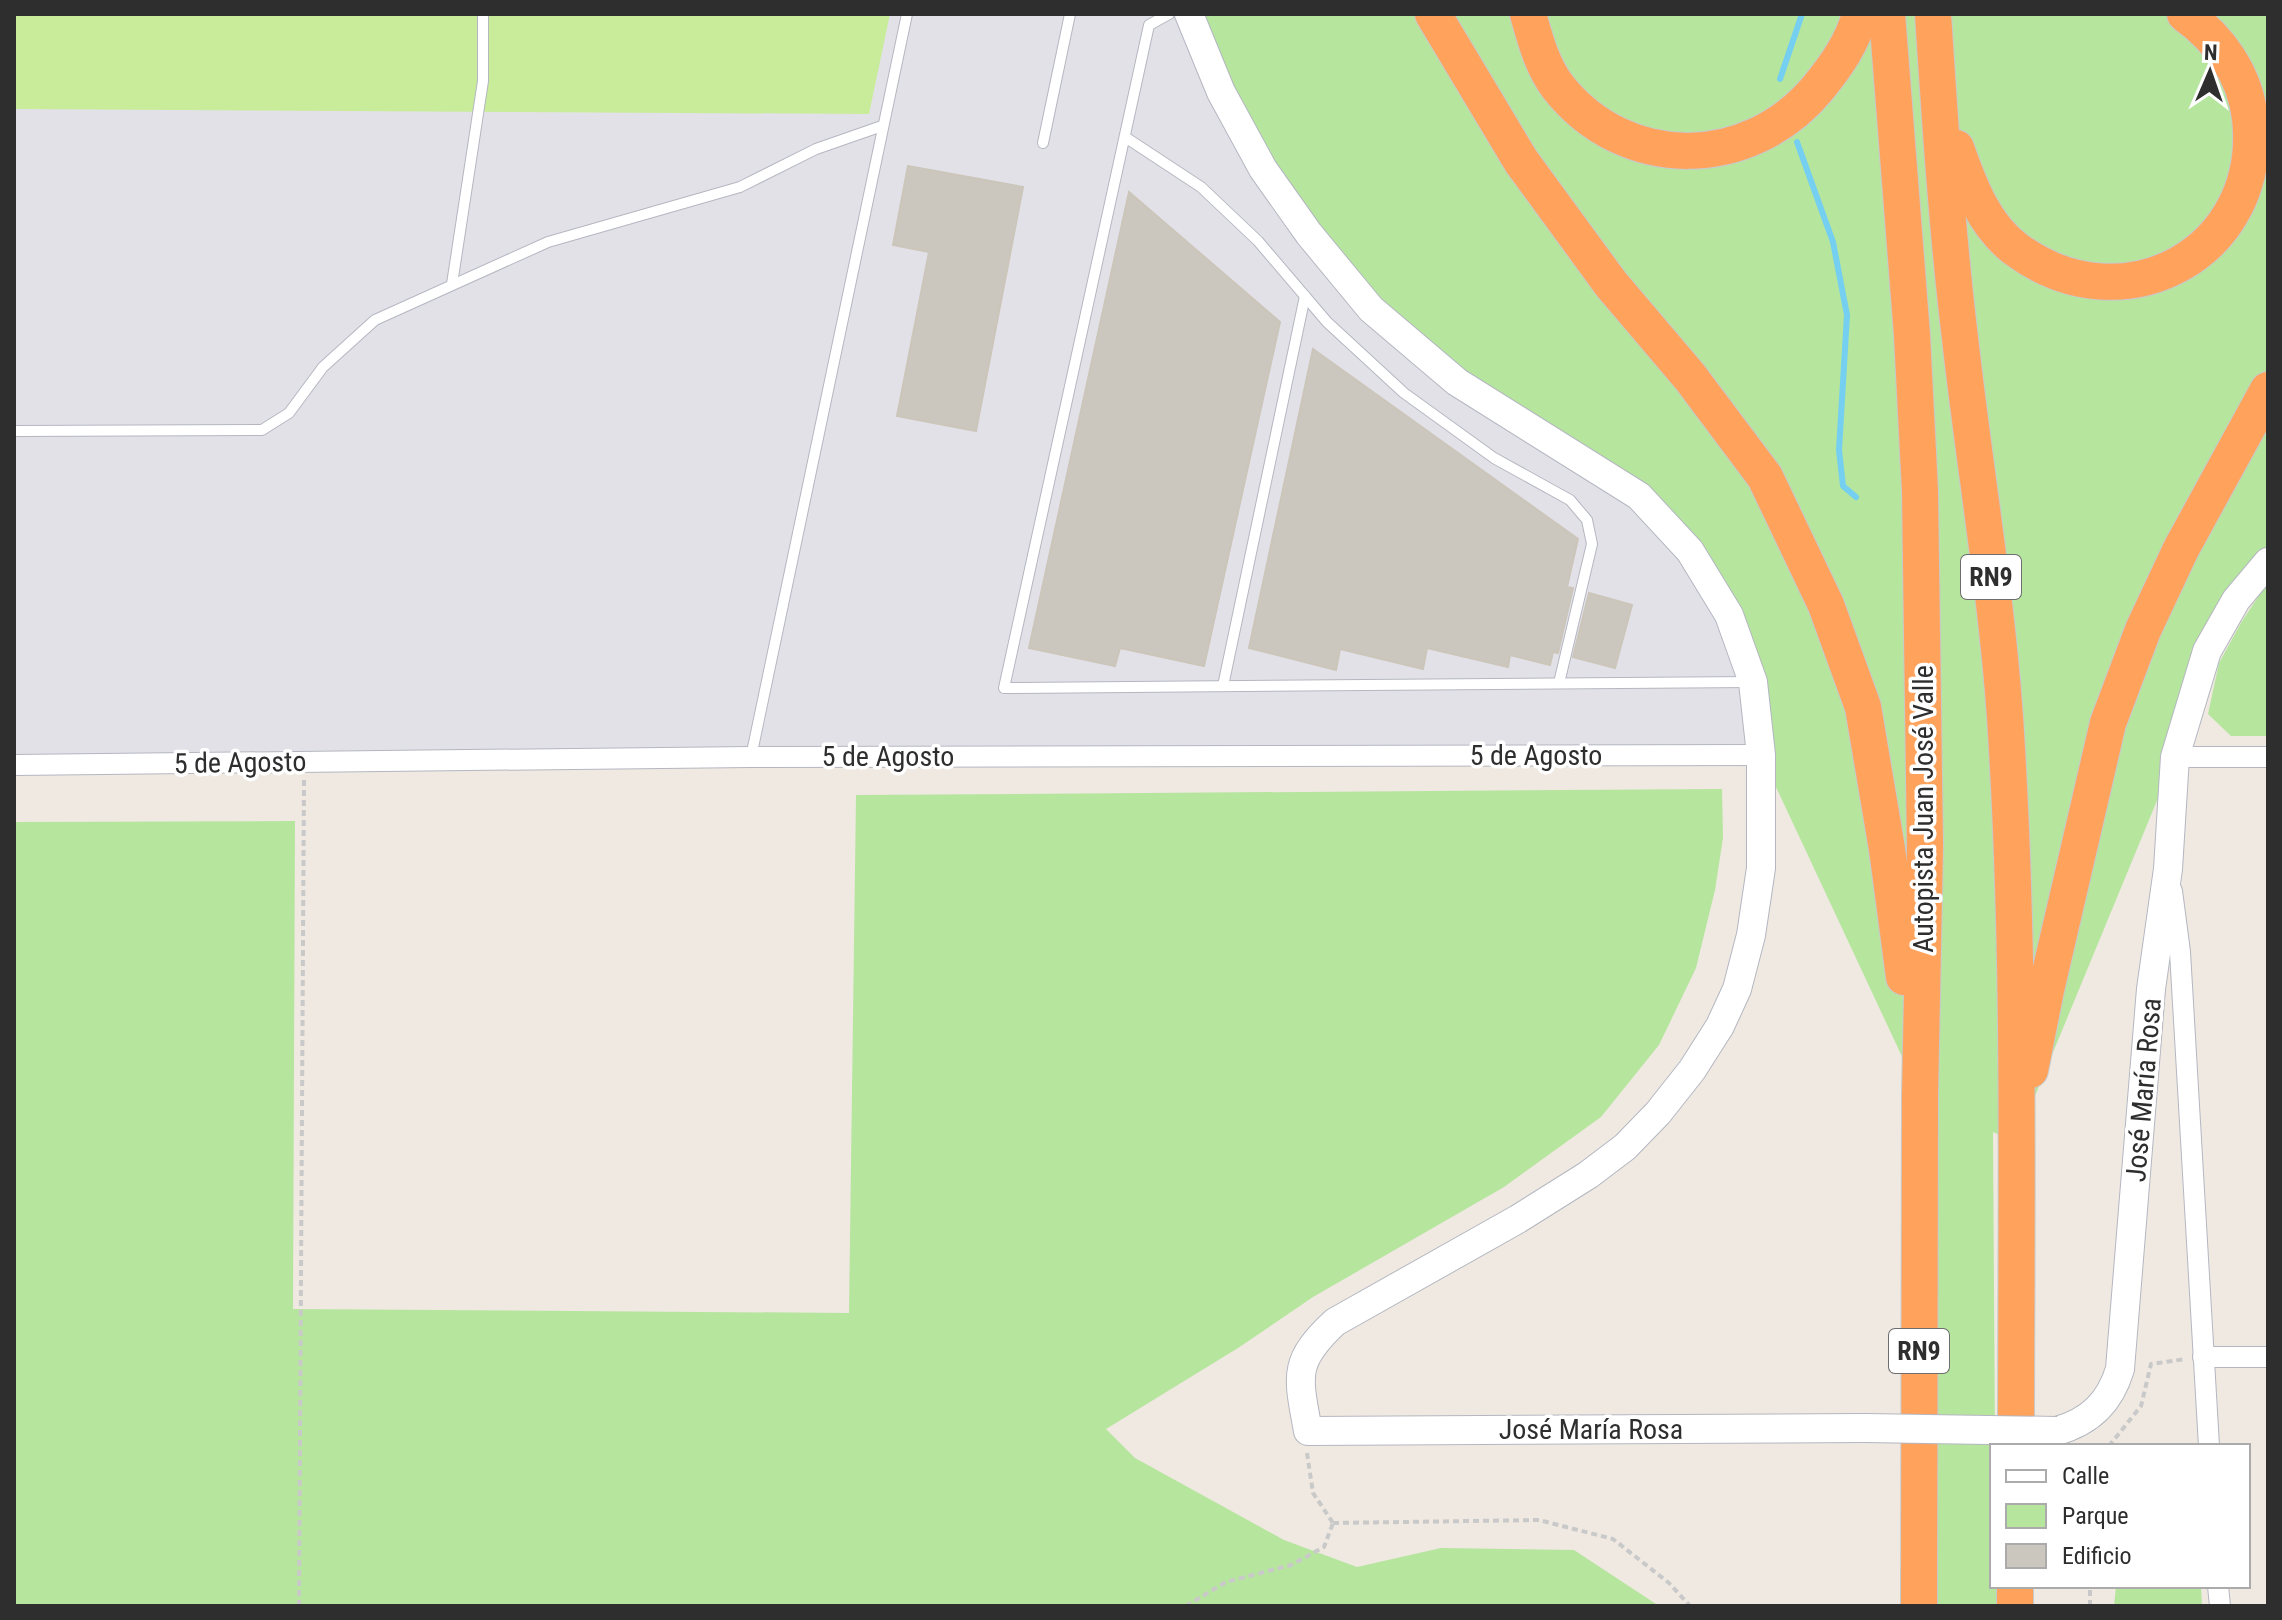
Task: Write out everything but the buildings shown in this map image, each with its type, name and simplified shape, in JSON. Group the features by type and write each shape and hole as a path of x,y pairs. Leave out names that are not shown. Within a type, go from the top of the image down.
{"highway":[{"path":"1433,14 1521,161 1611,284 1690,377 1765,477 1826,605 1863,707 1887,849 1920,1095"},
{"path":"1528,14 1538,49 1557,86 1588,118 1628,142 1674,152 1727,148 1772,128 1805,103 1834,68 1856,30 1860,14"},
{"name":"Autopista Juan José Valle","path":"1887,14 1911,320 1920,491 1925,832 1920,1095 1919,1606"},
{"name":"RN9","path":"1933,14 1959,336 1991,569 2004,714 2012,853 2016,1444"},
{"path":"1937,78 1954,142 1970,186 1989,222 2015,249 2053,272 2100,284 2137,281 2173,268 2203,249 2237,204 2250,169 2252,138 2248,106 2238,72 2219,45 2185,14"},
{"path":"2016,1142 2046,990 2108,723 2143,630 2181,549 2268,390"},
{"path":"2209,499 2268,440"}],"main road":[{"path":"1189,14 1221,92 1263,169 1309,234 1371,309 1457,382 1639,496 1690,551 1729,615 1753,682 1761,755 1761,868 1751,935 1737,989 1720,1026 1692,1070 1625,1147 1588,1175 1518,1219 1335,1322 1314,1342 1299,1377 1308,1431"},
{"name":"José María Rosa","path":"1308,1431 1865,1428 2057,1431 2090,1418 2106,1400 2120,1369 2151,989 2168,869 2175,757 2207,651 2236,600 2268,562"}],"street":[{"name":"5 de Agosto","path":"14,765 751,757 1761,755"},
{"path":"2175,757 2268,757"},
{"path":"2168,869 2180,952 2209,1444"},
{"path":"2203,1357 2268,1357"}],"lane":[{"path":"452,284 483,81 483,14"},
{"path":"751,757 907,14"},
{"path":"1043,143 1070,14"},
{"path":"1169,14 1149,25 1004,688 1753,682"},
{"path":"14,431 262,430 289,413 323,367 375,320 548,242 740,187 816,149 882,126"},
{"path":"1125,137 1201,187 1258,241 1327,322 1404,393 1494,458 1570,500 1587,520 1592,544 1559,683"},
{"path":"1223,686 1305,296"}],"path":[{"path":"299,1606 304,762"},
{"path":"2111,1444 2141,1406 2151,1364 2203,1357"},
{"path":"1308,1431 1307,1461 1313,1493 1333,1523"},
{"path":"1333,1523 1539,1520 1613,1539 1669,1583 1690,1606"},
{"path":"1186,1606 1226,1582 1291,1565 1324,1547 1333,1523"}],"shaded area":[{"path":"14,14 1189,14 1639,496 1729,615 1761,755 14,765"}],"green space":[{"path":"14,14 890,14 869,114 14,109"},
{"path":"1189,14 2268,14 2268,562 2236,600 2175,757 2016,1142 1993,1132 1995,1444 1990,1444 1990,1588 1996,1588 1996,1606 1935,1606 1920,1095 1761,755 1729,615 1639,496 1457,382 1309,234"},
{"path":"2268,582 2268,736 2231,736 2208,714 2219,663"},
{"path":"1722,789 1723,838 1715,890 1696,968 1659,1045 1601,1117 1504,1187 1313,1297 1238,1348 1106,1429 1135,1458 1284,1540 1357,1567 1441,1548 1574,1550 1659,1606 14,1606 14,822 295,821 293,1309 849,1313 856,795"},
{"path":"2116,1588 2201,1588 2202,1606 2114,1606"}],"waterway":[{"path":"1780,79 1802,14"},
{"path":"1797,142 1833,242 1847,315 1839,450 1843,486 1856,497"}]}
